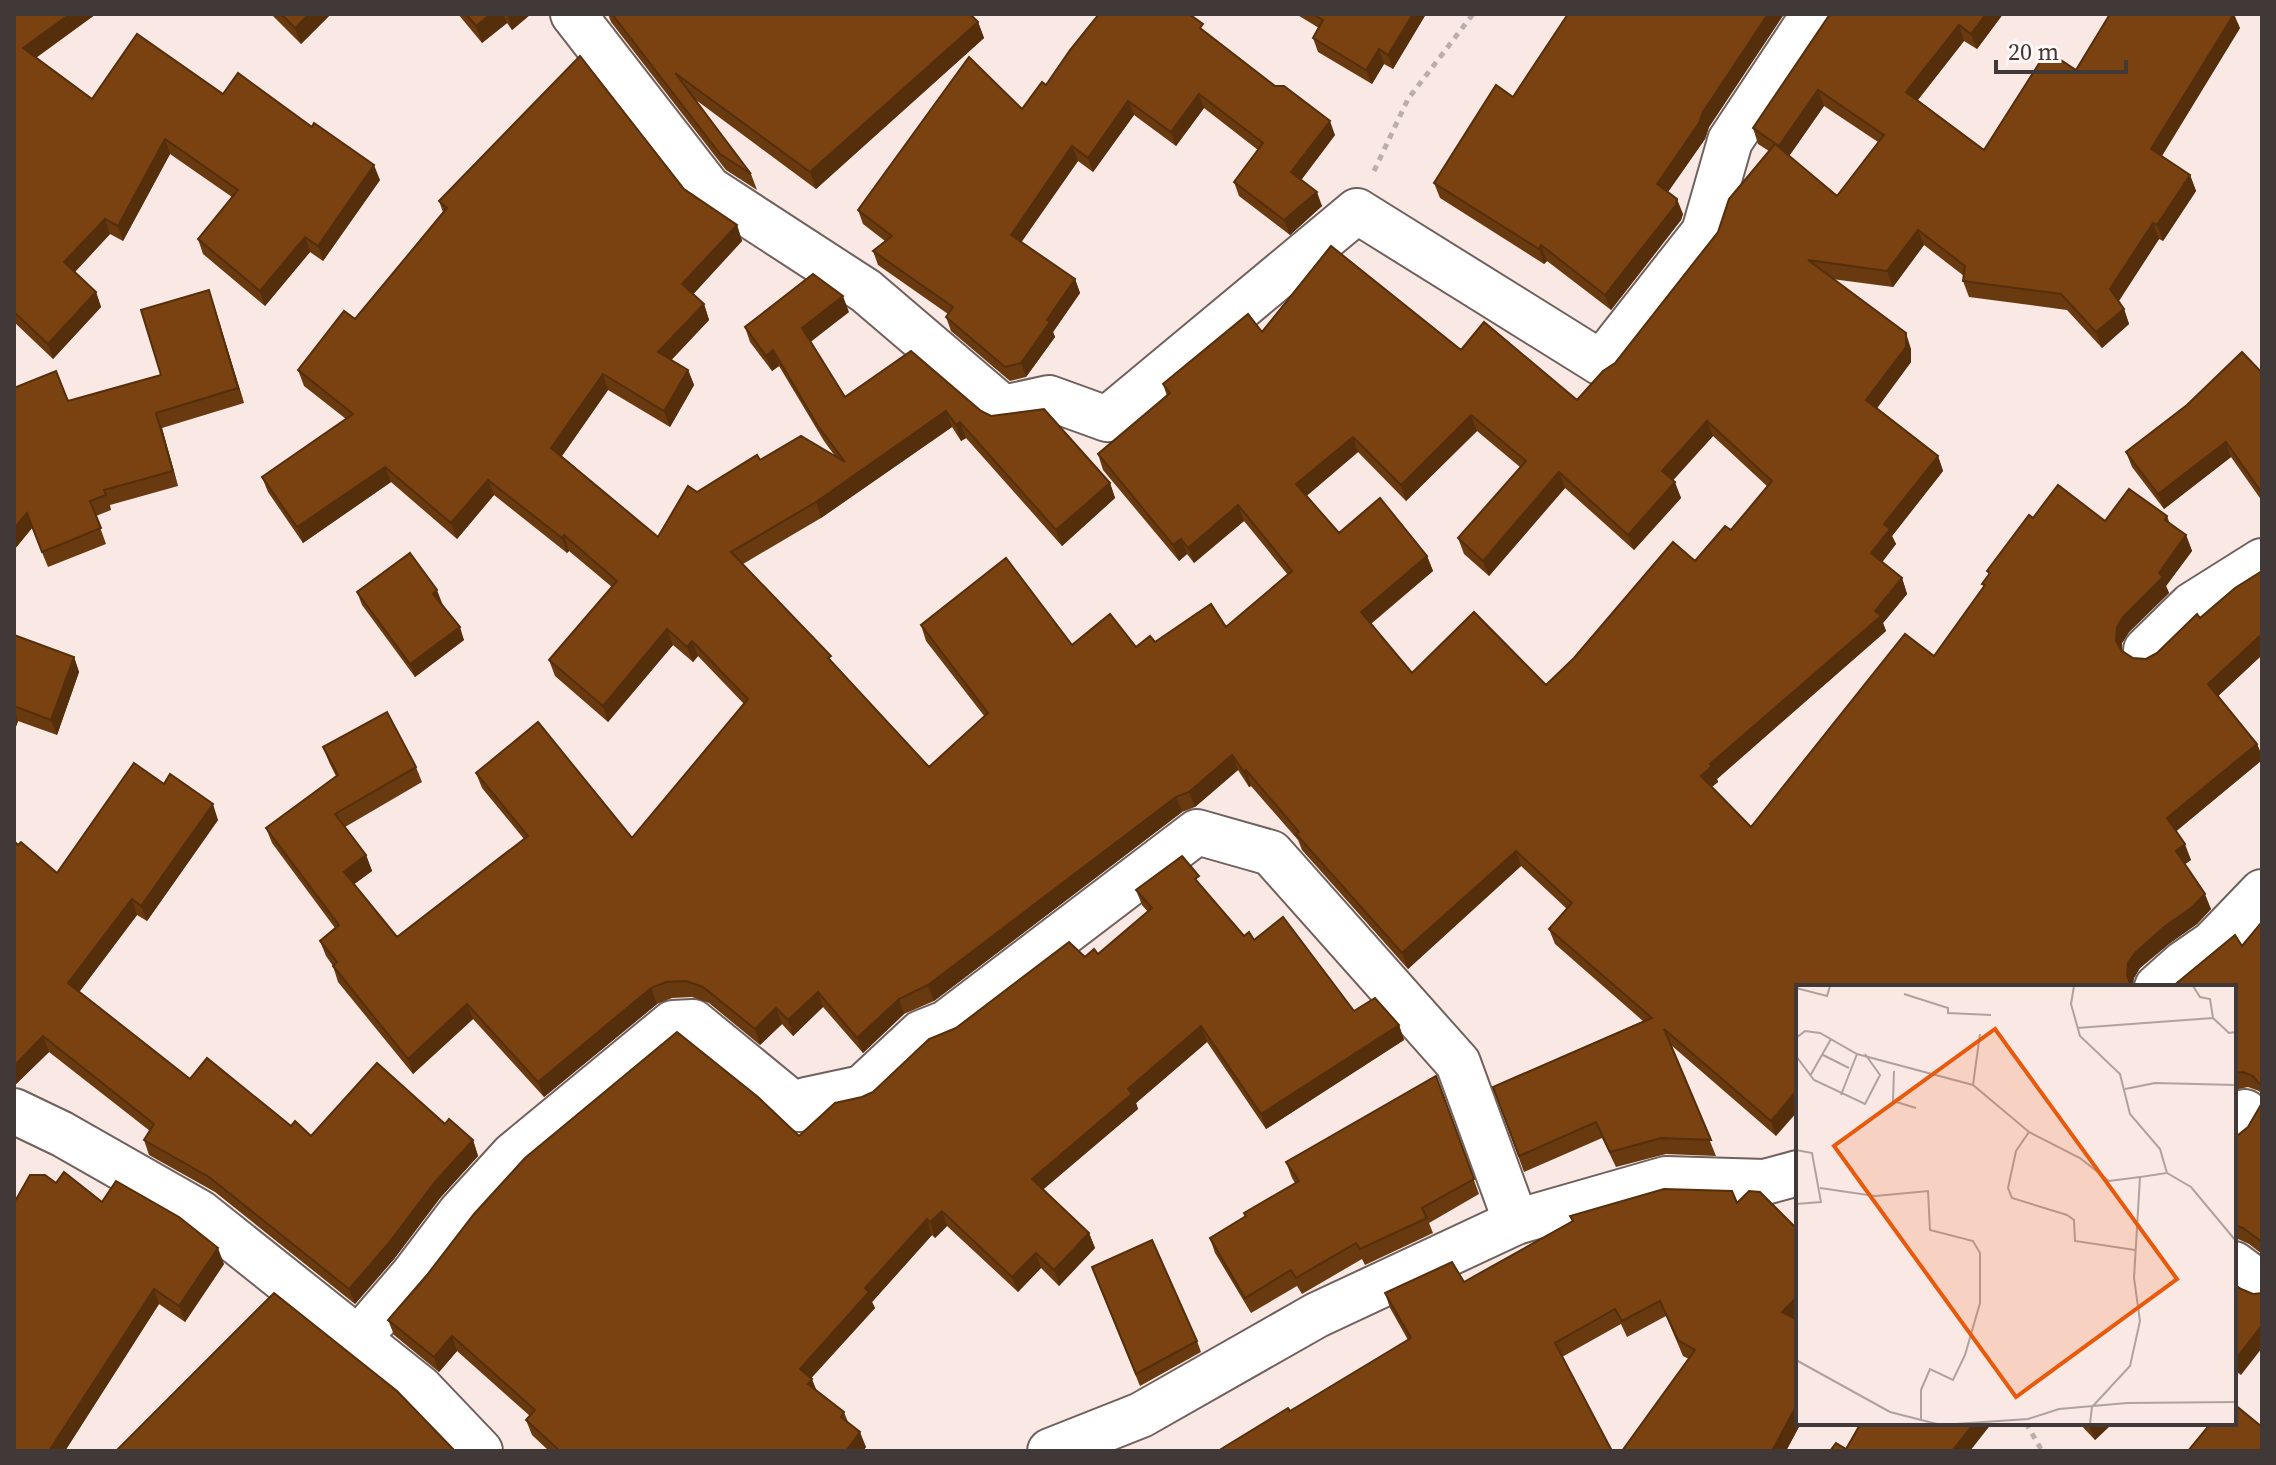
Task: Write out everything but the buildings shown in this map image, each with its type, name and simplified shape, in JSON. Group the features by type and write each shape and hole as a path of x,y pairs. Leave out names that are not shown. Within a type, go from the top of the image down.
{"street":[{"path":"573,14 709,189 866,291 1003,408 1049,398 1107,419 1357,211 1601,363 1704,232 1730,141 1804,29 1818,14"},
{"path":"2146,650 2192,605 2262,561"},
{"path":"358,1339 413,1275 460,1213 513,1155 673,1023 693,1022 799,1109 806,1100 862,1088 921,1033 946,1023 1197,832 1271,853 1458,1063 1516,1222"},
{"path":"2159,985 2213,943 2262,892"},
{"path":"14,1111 62,1134 199,1212 420,1388 480,1451"},
{"path":"1050,1451 1141,1415 1317,1315 1516,1222 1666,1179 1765,1182 1796,1174"},
{"path":"2236,1266 2262,1285"}],"path":[{"path":"1357,211 1408,99 1473,14"},
{"path":"2027,1425 2042,1451"}]}
